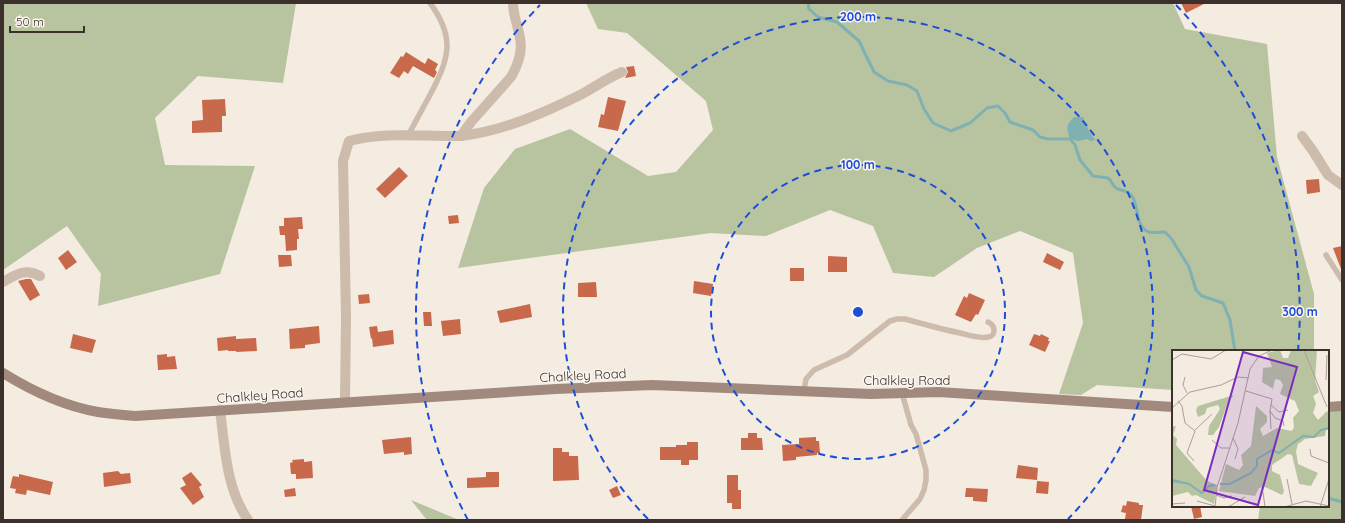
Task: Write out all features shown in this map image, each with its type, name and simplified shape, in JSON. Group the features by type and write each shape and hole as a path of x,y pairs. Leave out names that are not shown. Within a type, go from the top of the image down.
{"street":[{"path":"461,136 471,122 516,70 520,59 521,39 513,10 513,3"},
{"path":"345,402 346,317 344,156 349,141 380,136 461,136 484,132 539,114 584,93 607,78 622,72"},
{"path":"1302,136 1328,175 1342,185"},
{"path":"3,282 22,272 34,272 40,276"},
{"name":"Chalkley Road","path":"3,373 25,387 50,398 97,412 135,416 605,386 675,386 804,390 871,394 938,392 1172,407"},
{"path":"1329,407 1342,406"},
{"path":"220,410 230,478 241,510 248,520"}],"lane":[{"path":"408,136 442,71 446,60 448,45 445,32 438,14 430,3"},
{"path":"1326,255 1342,280"},
{"path":"804,390 806,379 814,370 847,355 890,321 905,319 971,336 988,338 992,336 994,327 988,322"},
{"path":"902,393 926,470 926,480 920,500 902,520"}],"green space":[{"path":"3,3 296,3 283,83 198,76 155,118 165,165 255,166 220,274 98,306 101,274 67,226 3,270"},
{"path":"586,3 1173,3 1185,29 1267,44 1277,157 1314,294 1314,350 1172,350 1172,390 1097,385 1081,395 1059,394 1083,323 1073,253 1020,231 977,248 934,277 893,273 873,226 830,210 766,236 711,233 458,268 484,188 515,149 570,129 648,176 676,172 713,130 706,101 627,33 598,29"},
{"path":"1342,410 1342,520 1258,520 1260,507 1329,507 1329,412"},
{"path":"411,500 459,520 427,520"}],"water":[{"path":"1074,117 1083,117 1095,140 1091,141 1087,139 1078,141 1070,139 1068,127 1069,122"}],"building":[{"path":"1181,3 1206,3 1186,13"},
{"path":"406,52 425,64 428,58 438,64 435,70 437,72 434,78 413,66 408,74 404,71 399,78 390,73 401,56 403,57"},
{"path":"634,66 636,76 625,78 628,72 626,67"},
{"path":"608,97 626,101 618,131 598,127 601,114 604,115"},
{"path":"225,99 226,116 222,116 222,132 192,133 192,121 203,120 202,100"},
{"path":"399,167 408,176 385,198 376,189"},
{"path":"1319,179 1320,192 1307,194 1306,180"},
{"path":"458,215 459,223 449,224 448,216"},
{"path":"302,217 303,229 298,229 299,239 297,239 297,250 286,251 285,235 280,235 279,226 284,226 284,218"},
{"path":"1342,246 1342,269 1341,269 1333,248"},
{"path":"68,250 77,262 66,270 58,258"},
{"path":"1047,253 1064,262 1060,270 1043,262"},
{"path":"278,255 291,255 292,266 279,267"},
{"path":"828,256 847,257 847,272 828,272"},
{"path":"790,268 804,268 804,281 790,281"},
{"path":"31,279 40,295 30,301 18,281"},
{"path":"694,281 713,284 711,296 693,293"},
{"path":"596,282 597,297 578,297 578,283"},
{"path":"969,293 985,300 978,315 976,314 971,322 955,315 964,296 967,298"},
{"path":"369,294 370,303 359,304 358,295"},
{"path":"530,304 532,317 500,323 497,311"},
{"path":"423,312 431,312 432,326 424,326"},
{"path":"460,319 461,334 443,336 441,321"},
{"path":"319,326 320,343 305,345 305,348 290,349 289,329"},
{"path":"377,326 378,332 393,330 394,344 373,347 369,327"},
{"path":"73,334 96,340 92,353 70,348"},
{"path":"1034,334 1040,336 1041,334 1049,338 1048,341 1050,341 1045,352 1029,345"},
{"path":"236,336 236,339 256,338 257,351 218,351 217,338"},
{"path":"167,354 167,357 175,356 177,369 158,370 157,355"},
{"path":"748,433 757,433 757,438 762,438 763,450 741,450 741,438 748,438"},
{"path":"411,437 412,454 404,455 404,452 384,454 382,440"},
{"path":"816,437 816,441 819,441 820,453 817,453 817,455 796,457 796,460 783,461 782,445 799,444 799,438"},
{"path":"687,442 698,442 698,460 689,460 689,465 681,465 681,460 660,460 660,447 687,445"},
{"path":"553,448 562,448 562,452 569,452 569,456 578,456 579,480 553,481"},
{"path":"304,459 304,462 312,461 313,478 296,479 296,474 291,474 290,463 293,462 292,460"},
{"path":"1018,465 1038,468 1037,480 1016,478"},
{"path":"118,471 121,474 130,473 131,483 104,487 103,473"},
{"path":"191,472 202,485 199,487 204,497 193,505 180,488 186,485 182,478"},
{"path":"486,472 499,472 499,487 467,488 467,478 486,477"},
{"path":"19,474 53,482 50,495 27,490 26,495 15,493 16,489 10,488 13,476 19,477"},
{"path":"727,475 738,475 738,490 741,490 741,509 732,509 732,503 727,503"},
{"path":"1037,481 1049,482 1048,494 1036,493"},
{"path":"617,486 621,495 613,498 609,490"},
{"path":"295,488 296,496 285,497 284,490"},
{"path":"966,488 988,489 987,502 973,501 973,497 965,497"},
{"path":"1127,501 1143,505 1141,520 1125,519 1126,513 1121,512 1123,505 1126,506"},
{"path":"1191,507 1200,507 1202,517 1194,519"}],"waterway":[{"path":"808,3 809,9 818,17 837,22 859,41 874,72 888,81 907,85 917,91 924,109 933,123 951,131 970,123 987,108 998,106 1005,113 1010,122 1033,130 1040,137 1048,139 1070,139 1075,145 1080,160 1093,176 1108,178 1116,188 1132,196 1136,205 1141,226 1149,232 1165,232 1171,238 1189,267 1196,290 1202,296 1223,303 1230,320 1235,350"},
{"path":"1329,498 1342,502"}]}
